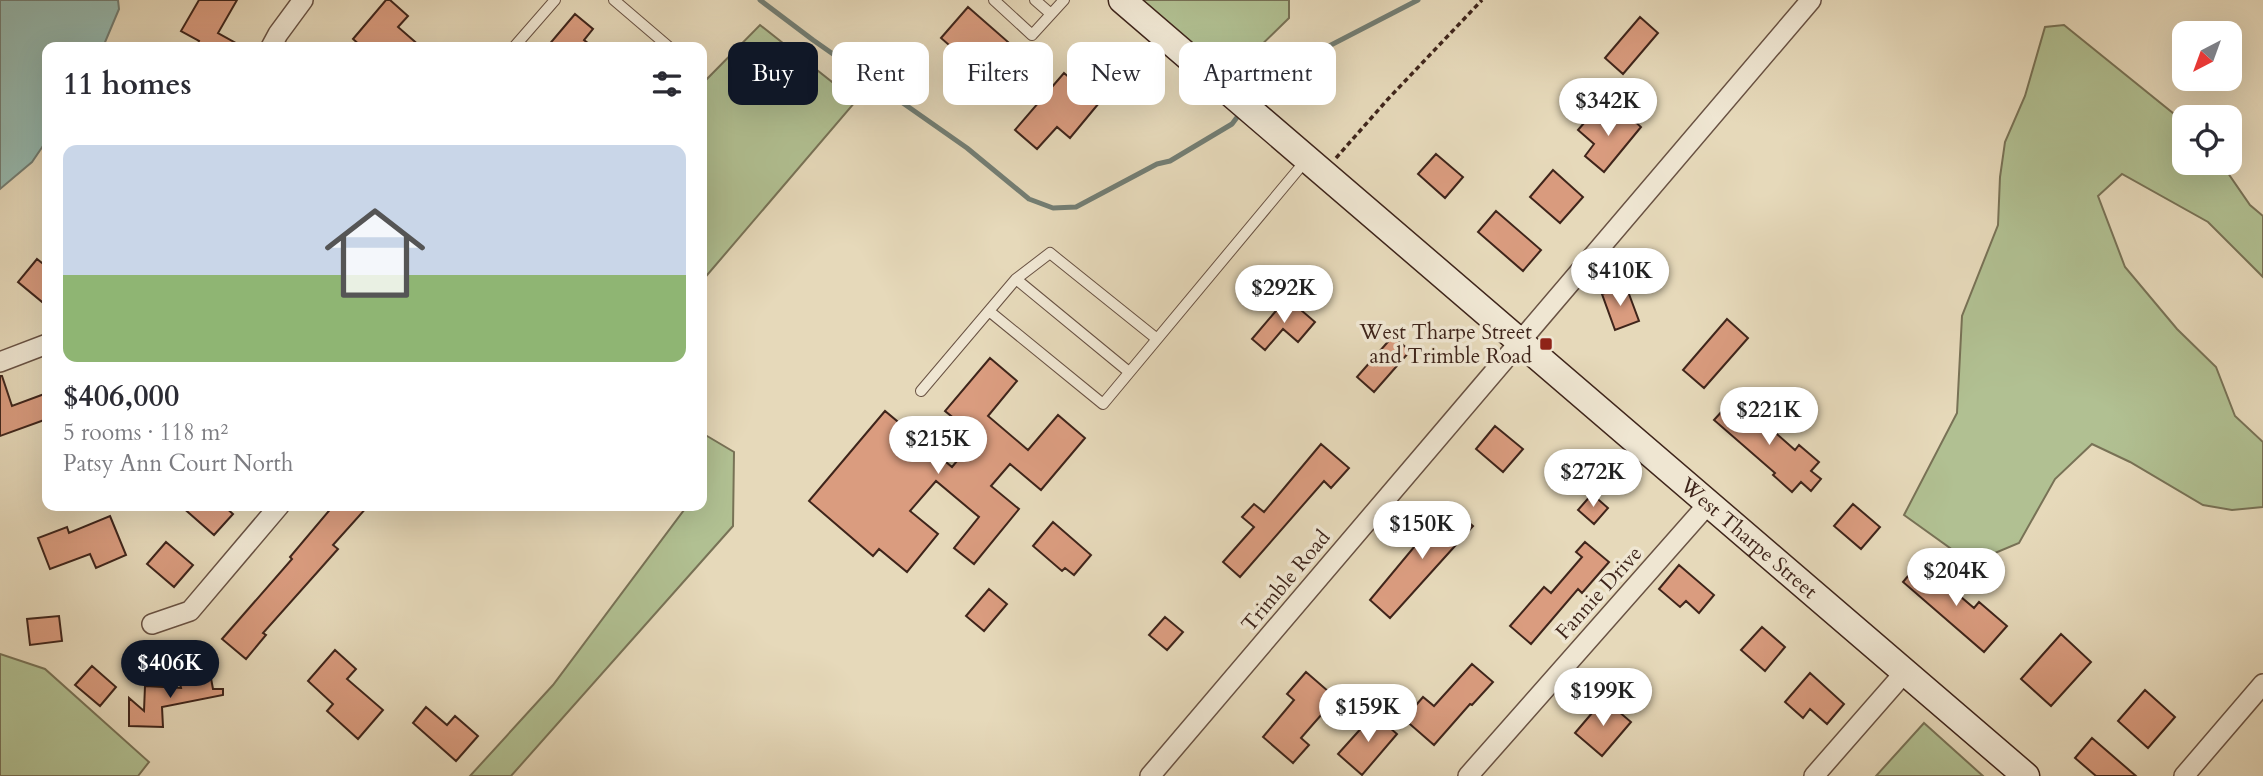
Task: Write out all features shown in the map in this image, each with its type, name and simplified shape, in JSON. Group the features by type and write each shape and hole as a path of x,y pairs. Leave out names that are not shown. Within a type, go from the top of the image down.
{"main road":[{"name":"West Tharpe Street","path":"1122,0 2026,776"}],"street":[{"path":"274,42 303,0"},
{"name":"Trimble Road","path":"1150,776 1811,0"},
{"path":"0,362 42,346"},
{"name":"Fannie Drive","path":"1468,776 1709,503"},
{"path":"152,624 190,611 275,511"},
{"path":"1814,776 1905,672"},
{"path":"2184,776 2263,684"}],"lane":[{"path":"518,42 555,0"},
{"path":"614,0 662,42"},
{"path":"994,0 1032,35 1064,0"},
{"path":"1035,0 1051,14"},
{"path":"989,311 1103,404 1157,340 1316,166"},
{"path":"920,391 1016,279 1049,253 1157,340"},
{"path":"1016,279 1129,372"}],"path":[{"path":"1316,166 1388,99 1482,0"}],"green space":[{"path":"1142,0 1289,0 1289,18 1264,42 1190,42"},
{"path":"760,25 781,42 743,42"},
{"path":"2064,25 2172,112 2172,175 2229,175 2250,205 2263,216 2263,277 2208,222 2122,174 2098,196 2125,267 2177,329 2216,367 2235,416 2263,442 2263,507 2232,510 2203,505 2130,462 2092,444 2055,479 2019,543 1971,563 1904,515 1957,413 1962,316 1998,225 2005,142 2025,96 2045,27"},
{"path":"728,58 728,105 818,105 818,71 832,82 832,105 853,105 707,275 707,79"},
{"path":"707,436 734,452 733,526 511,776 470,776 553,685 683,511 707,511"},
{"path":"0,654 45,669 149,762 138,776 0,776"},
{"path":"1924,723 1983,776 1876,776"}],"water":[{"path":"0,0 118,0 119,9 105,42 42,42 42,147 32,162 0,189"}],"building":[{"path":"199,0 237,0 218,33 234,42 198,42 181,31"},
{"path":"386,0 390,0 408,16 398,27 415,42 356,42 353,39"},
{"path":"968,7 1008,42 946,42 941,38"},
{"path":"575,14 593,29 584,40 587,42 551,42"},
{"path":"1640,17 1658,33 1623,74 1605,58"},
{"path":"1064,73 1067,76 1067,105 1097,105 1070,138 1057,127 1037,149 1015,130 1036,105 1053,105 1053,86"},
{"path":"1622,110 1641,127 1604,172 1585,156 1594,144 1578,130 1591,115 1607,128"},
{"path":"1436,154 1463,177 1445,198 1418,174"},
{"path":"1553,170 1583,197 1560,223 1530,197"},
{"path":"1496,211 1541,250 1523,271 1478,232"},
{"path":"37,259 42,263 42,302 18,282"},
{"path":"1626,286 1639,321 1615,330 1602,294"},
{"path":"1287,298 1315,322 1298,342 1283,329 1265,350 1252,339"},
{"path":"1727,319 1748,338 1704,388 1683,370"},
{"path":"1393,336 1410,351 1374,392 1357,377"},
{"path":"990,358 1017,381 988,416 1028,450 1058,415 1085,438 1041,490 1010,464 991,486 1019,509 974,564 954,548 979,517 936,481 910,511 938,534 907,572 879,549 873,556 809,501 885,411 952,467 977,437 945,411"},
{"path":"2,376 12,406 42,395 42,421 0,436"},
{"path":"1735,397 1795,450 1799,445 1819,462 1811,471 1821,479 1811,491 1801,482 1792,492 1773,475 1775,473 1714,420"},
{"path":"1495,426 1523,449 1503,472 1476,449"},
{"path":"1321,444 1349,468 1331,488 1324,481 1240,577 1223,562 1254,527 1242,517 1254,504 1264,512"},
{"path":"1592,494 1608,508 1594,524 1578,510"},
{"path":"1853,504 1880,527 1861,549 1834,526"},
{"path":"1449,505 1473,526 1390,618 1370,600"},
{"path":"187,511 230,511 233,514 214,535"},
{"path":"329,511 364,511 333,545 338,549 263,633 266,635 246,659 222,639 292,559 290,557"},
{"path":"110,516 126,555 96,568 90,554 50,569 38,538 67,527 69,533"},
{"path":"1053,522 1091,555 1074,575 1065,568 1062,571 1033,546"},
{"path":"166,542 193,565 174,587 147,564"},
{"path":"1585,542 1609,562 1582,593 1578,589 1531,644 1510,626 1544,587 1551,593 1582,557 1576,552"},
{"path":"1920,562 1974,608 1979,602 2007,626 1984,652 1903,582"},
{"path":"1679,565 1714,595 1699,613 1686,601 1680,607 1659,589"},
{"path":"989,589 1007,604 984,631 966,616"},
{"path":"59,616 62,641 30,645 27,619"},
{"path":"1165,617 1183,632 1167,650 1149,635"},
{"path":"1762,627 1785,647 1765,671 1741,650"},
{"path":"2061,634 2091,662 2051,706 2021,679"},
{"path":"335,650 356,669 347,679 383,710 358,739 327,711 333,704 308,681"},
{"path":"1472,664 1493,682 1434,745 1404,719 1423,697 1434,706"},
{"path":"92,666 116,687 100,706 75,685"},
{"path":"1306,672 1336,698 1301,738 1309,745 1293,763 1263,737 1294,700 1287,694"},
{"path":"210,673 213,689 223,689 223,695 162,707 163,727 129,726 129,698 144,711 145,686 181,688 179,679"},
{"path":"1810,673 1844,704 1827,724 1810,709 1803,718 1785,702"},
{"path":"2145,690 2175,717 2148,748 2118,721"},
{"path":"1604,699 1631,722 1602,756 1575,733"},
{"path":"426,707 447,725 455,716 478,736 456,761 413,723"},
{"path":"1374,714 1397,734 1362,775 1338,754"},
{"path":"2092,738 2136,776 2096,776 2075,758"}],"waterway":[{"path":"760,0 967,148 1029,199 1053,208 1076,207 1157,164 1170,161 1232,124 1238,116"},
{"path":"1336,42 1418,0"}],"place":[{"name":"West Tharpe Street and Trimble Road","path":"1546,344"}]}
